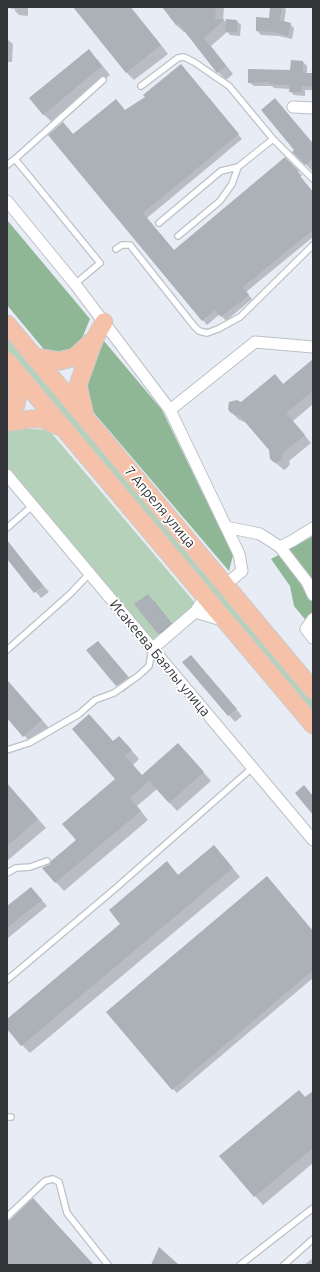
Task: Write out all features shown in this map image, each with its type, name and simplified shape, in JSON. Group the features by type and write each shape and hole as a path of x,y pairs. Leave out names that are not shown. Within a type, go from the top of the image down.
{"main road":[{"path":"85,418 78,385 94,340 104,322"},
{"name":"7 Апреля улица","path":"7,324 313,690"},
{"path":"35,357 60,361 75,357 94,340"},
{"path":"7,417 16,404 18,393 12,366"},
{"name":"7 Апреля улица","path":"12,366 313,725"},
{"path":"7,423 30,419 43,419 64,429"}],"street":[{"path":"294,107 313,108"},
{"path":"7,201 75,284 170,410 239,554 242,571 225,585"},
{"path":"170,410 255,342 313,347"},
{"name":"Исакеева Баялы улица","path":"7,476 313,840"},
{"path":"226,527 260,534 280,547 307,582 313,595"},
{"path":"280,547 313,528"},
{"path":"152,649 195,612 205,598"},
{"path":"195,612 226,621"},
{"path":"313,619 306,629 313,638"}],"lane":[{"path":"141,86 178,58 184,57 194,62 229,86 273,139 313,179"},
{"path":"7,166 103,80"},
{"path":"159,223 221,171 238,167 273,139"},
{"path":"15,159 102,261 75,284"},
{"path":"178,236 220,201 232,184 238,167"},
{"path":"116,249 122,245 130,245 194,326 199,331 207,333 240,318 313,245"},
{"path":"7,528 32,506"},
{"path":"7,650 70,594 89,574"},
{"path":"7,750 29,743 78,714 95,700 114,693 149,666 152,649"},
{"path":"7,980 117,887 252,768"},
{"path":"7,872 16,868 30,867 47,861"},
{"path":"7,1217 45,1181 53,1179 59,1182 67,1213 108,1265"},
{"path":"240,1265 313,1208"},
{"path":"284,1265 313,1239"}],"green space":[{"path":"7,220 90,319 78,348 47,353 7,305"},
{"path":"7,337 313,701 313,714 7,350"},
{"path":"104,341 162,410 233,555 229,571 89,407 83,390"},
{"path":"14,428 49,430 196,604 151,641 7,471 7,431"},
{"path":"313,536 313,629 294,606 290,586 271,559"}],"building":[{"path":"73,7 130,7 161,45 126,73"},
{"path":"162,7 216,7 215,19 225,19 204,38 226,66 217,73 178,23 176,25"},
{"path":"270,7 282,7 280,20 291,23 288,36 274,32 256,31 256,17 269,18"},
{"path":"226,19 237,20 237,32 225,32"},
{"path":"89,49 102,66 43,115 29,98"},
{"path":"291,60 303,61 303,73 313,73 313,87 302,86 301,92 289,92 290,85 269,84 269,82 248,83 248,69 290,70"},
{"path":"181,64 239,134 143,213 174,250 285,157 299,171 297,172 313,192 313,230 243,287 249,295 221,317 215,310 202,321 48,135 63,122 73,134 116,99 125,110 145,97 143,95"},
{"path":"275,98 313,144 313,159 305,165 292,152 294,150 261,110"},
{"path":"313,359 313,391 286,413 305,435 283,453 282,460 275,463 270,459 269,450 239,415 236,416 230,412 228,409 229,402 237,400 241,402 275,374 283,384"},
{"path":"7,540 43,586 34,593 7,559"},
{"path":"148,594 171,623 158,634 134,604"},
{"path":"98,641 128,677 116,686 86,650"},
{"path":"191,655 237,709 228,716 182,662"},
{"path":"7,680 42,720 23,737 7,718"},
{"path":"89,714 113,741 119,736 132,750 125,756 142,775 178,743 204,772 169,803 149,781 130,798 141,811 55,883 42,868 50,864 51,861 76,840 62,824 115,779 72,729"},
{"path":"7,783 38,819 7,846"},
{"path":"304,785 313,796 313,815 295,793"},
{"path":"214,845 233,868 21,1046 7,1029 7,1019 120,924 109,910 167,861 178,875"},
{"path":"267,876 313,931 313,970 172,1090 106,1012"},
{"path":"31,887 42,900 7,928 7,906"},
{"path":"299,1090 305,1097 313,1091 313,1148 254,1197 219,1156"},
{"path":"33,1198 94,1265 7,1265 7,1221 10,1220"},
{"path":"159,1247 179,1265 151,1265"}]}
